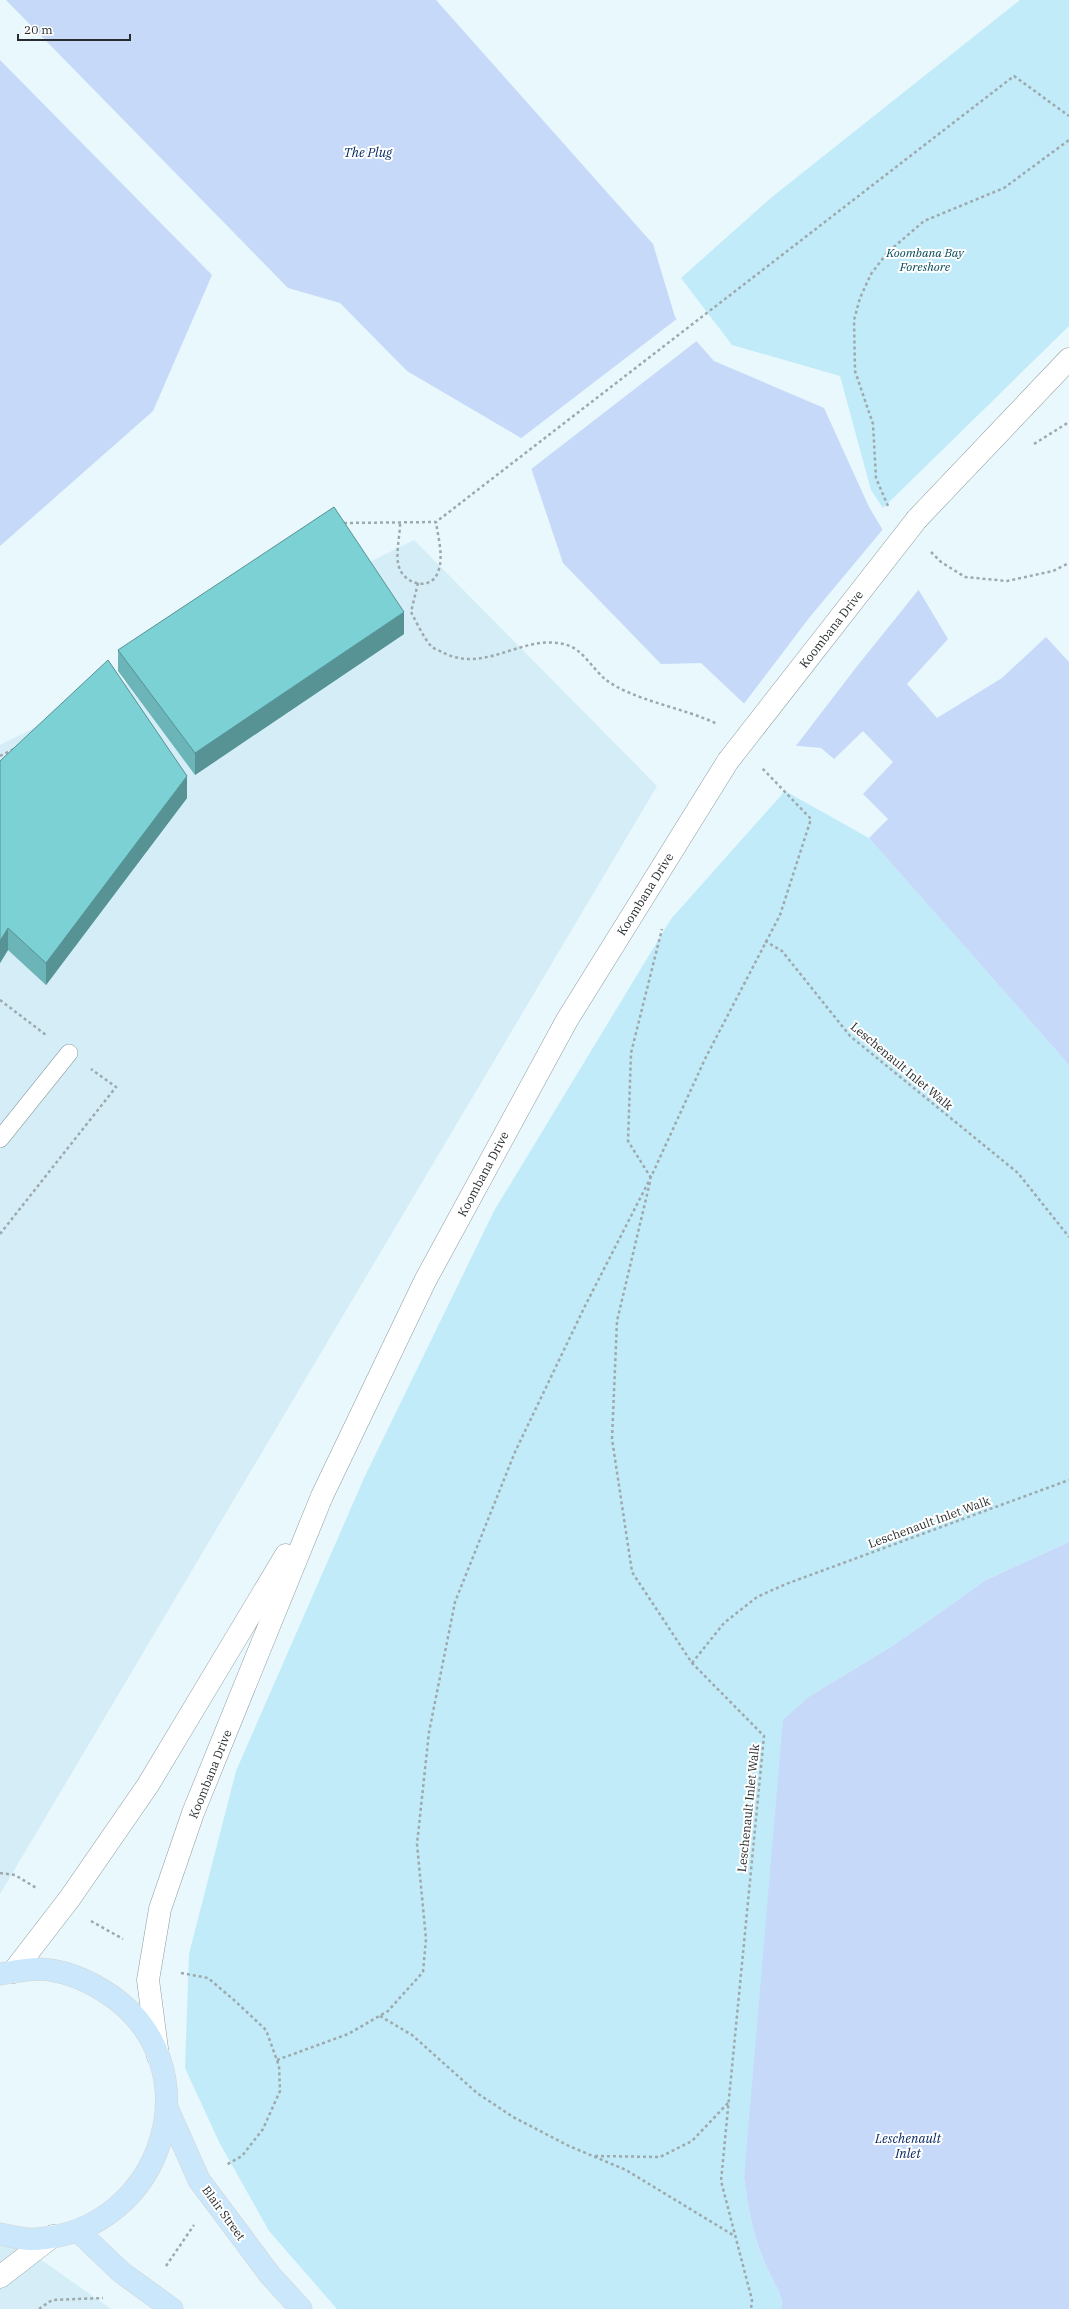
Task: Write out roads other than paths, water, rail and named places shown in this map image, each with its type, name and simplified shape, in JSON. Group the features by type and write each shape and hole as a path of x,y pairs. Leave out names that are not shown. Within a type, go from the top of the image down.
{"main road":[{"name":"Koombana Drive","path":"159,2062 148,1980 160,1909 193,1813 322,1496 426,1281 567,1020 728,761 917,519 1069,358"},
{"name":"Koombana Drive","path":"6,1973 70,1898 148,1785 322,1496"},
{"path":"0,2234 35,2239 78,2231 118,2208 148,2173 165,2130 166,2106 166,2084 152,2040 123,2003 84,1979 39,1969 6,1973"},
{"name":"Blair Street","path":"166,2106 200,2180 270,2275 301,2309"},
{"path":"78,2231 122,2272 172,2309"},
{"path":"0,2277 53,2236"}],"lane":[{"path":"0,1139 69,1053"}],"water":[{"name":"The Plug","path":"6,0 436,0 653,244 675,317 714,361 824,408 869,507 948,639 907,684 937,718 1002,678 1046,637 1069,662 1069,1065 869,838 888,819 863,794 893,762 863,731 834,759 821,748 788,745 701,663 661,664 563,563 521,438 407,371 340,303 288,288"},
{"path":"0,60 212,275 153,411 0,546"},
{"name":"Leschenault Inlet","path":"1069,1542 1069,2309 781,2309 781,2297 766,2266 757,2242 748,2205 744,2178 783,1720 810,1696 894,1645 986,1580"}],"park label":[{"name":"Koombana Bay Foreshore","path":"925,259"}]}
